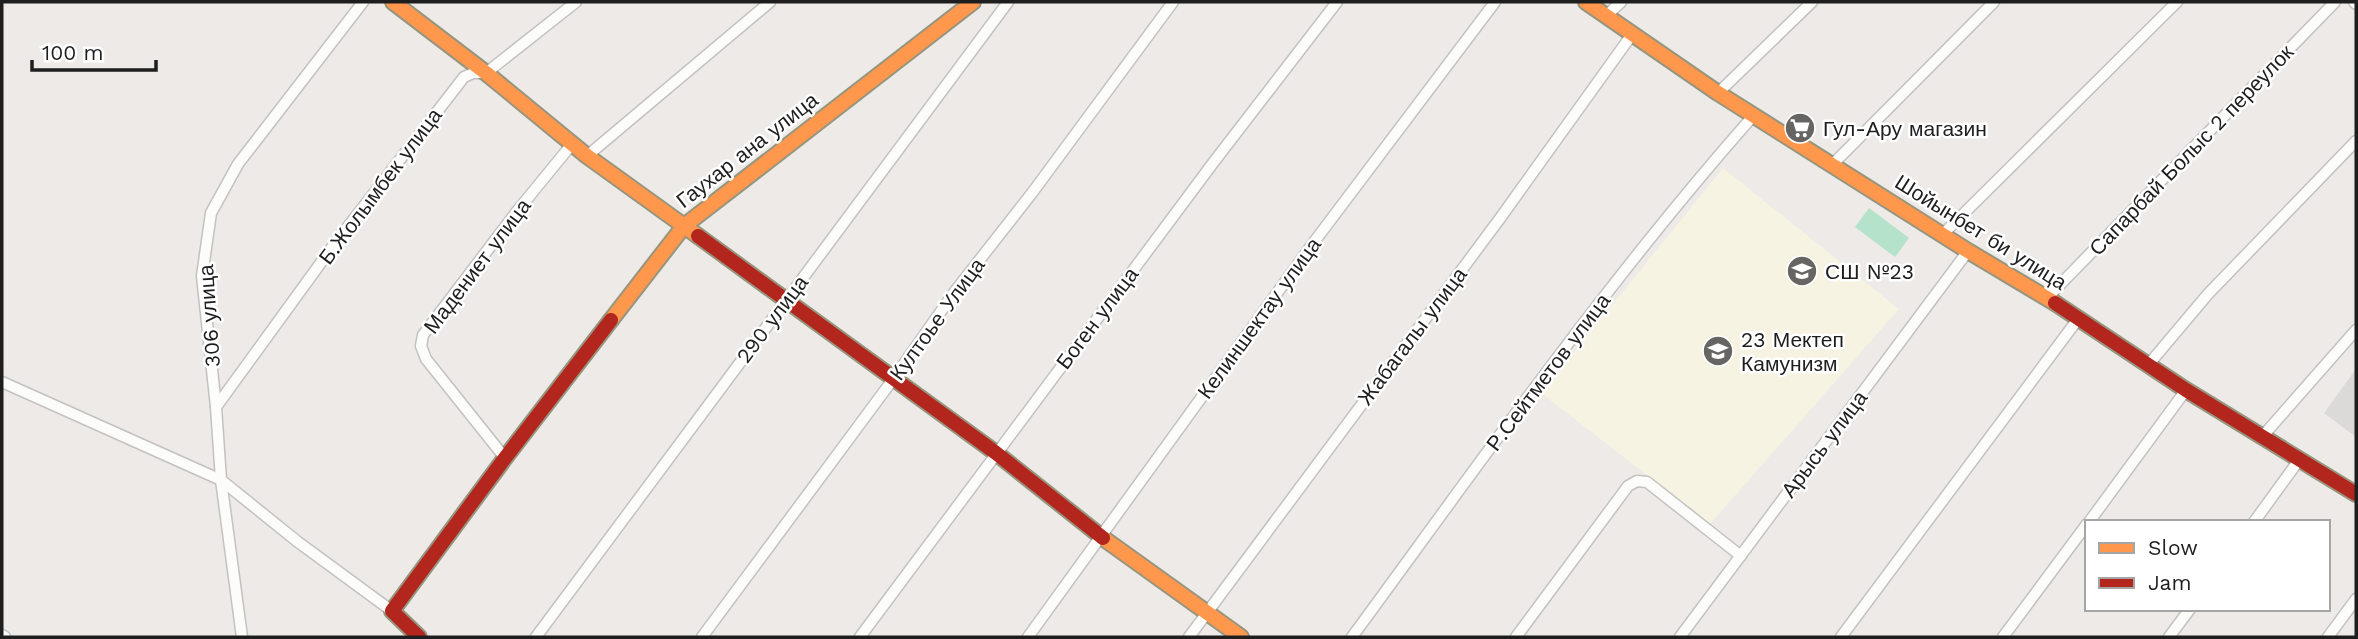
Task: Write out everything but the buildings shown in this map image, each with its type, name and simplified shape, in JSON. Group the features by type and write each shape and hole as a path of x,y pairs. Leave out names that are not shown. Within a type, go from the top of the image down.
{"street":[{"name":"306 улица","path":"242,637 221,480 202,276 211,213 238,164 363,2"},
{"path":"393,2 486,73 587,156 996,453 1101,537 1241,637"},
{"name":"Б.Жолымбек улица","path":"216,407 333,246 464,77 473,73 486,73 576,2"},
{"path":"587,156 770,2"},
{"name":"Гаухар ана улица","path":"393,611 505,458 684,226 973,2"},
{"name":"290 улица","path":"536,637 1008,2"},
{"name":"Култоье Улица","path":"702,637 956,290 1174,2"},
{"name":"Боген улица","path":"860,637 1337,2"},
{"name":"Келиншектау улица","path":"1028,637 1314,242 1494,2"},
{"name":"Шойынбет би улица","path":"1586,2 1718,93 2047,298 2186,390 2356,494"},
{"path":"1607,15 1621,2"},
{"path":"1718,93 1812,2"},
{"path":"1833,164 1994,2"},
{"path":"1942,235 2178,2"},
{"name":"Сапарбай Болыс 2 переулок","path":"2047,298 2335,2"},
{"name":"Жабагалы улица","path":"1189,637 1501,217 1633,33"},
{"name":"Р.Сейтметов улица","path":"1352,637 1425,540 1523,401 1754,115"},
{"path":"2149,364 2208,294 2356,141"},
{"name":"Мадениет улица","path":"505,458 426,359 421,346 423,335 572,144"},
{"name":"Арысь улица","path":"1680,637 1968,251"},
{"path":"1841,637 2078,319"},
{"path":"2263,437 2356,330"},
{"path":"2,382 221,480 298,542 393,611 419,637"},
{"path":"2090,520 2186,390"},
{"path":"2255,520 2299,460"},
{"path":"1516,637 1628,486 1637,481 1647,482 1741,556"},
{"path":"2003,637 2085,527"},
{"path":"2328,637 2356,599"},
{"path":"2169,637 2188,611"}],"shaded area":[{"name":"23 Мектеп Камунизм","path":"1723,168 1899,309 1710,524 1541,393"},
{"path":"2356,369 2356,437 2324,413"}],"green space":[{"path":"1869,208 1909,238 1895,257 1855,227"}],"traffic: slow":[{"path":"393,2 486,73 587,156 698,236"},
{"path":"611,320 684,226 973,2"},
{"path":"1586,2 1718,93 2055,303"},
{"path":"1103,538 1241,637"}],"traffic: jam":[{"path":"698,236 996,453 1103,538"},
{"path":"2055,303 2186,390 2356,494"},
{"path":"419,637 392,611 611,320"}],"place":[{"name":"Гул-Ару магазин","path":"1800,128"},
{"name":"СШ №23","path":"1802,271"},
{"name":"23 Мектеп Камунизм","path":"1718,351"}]}
